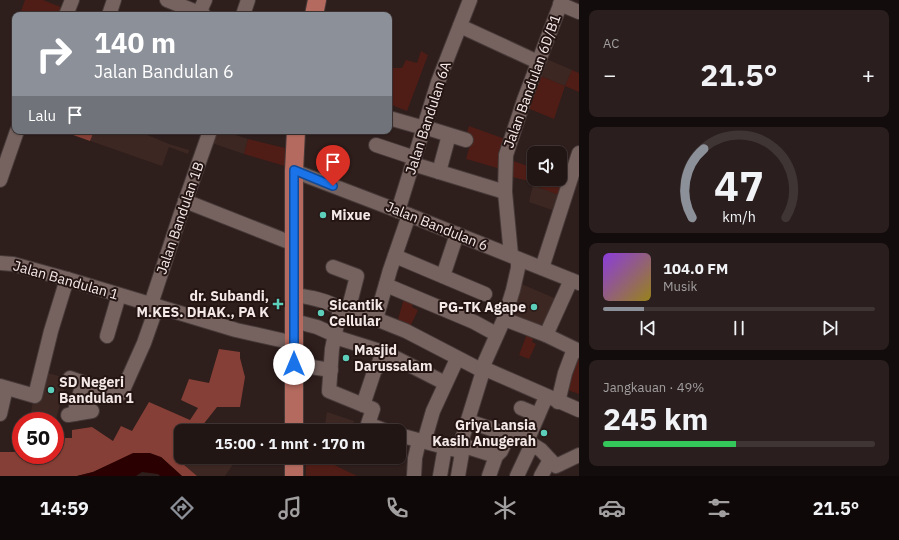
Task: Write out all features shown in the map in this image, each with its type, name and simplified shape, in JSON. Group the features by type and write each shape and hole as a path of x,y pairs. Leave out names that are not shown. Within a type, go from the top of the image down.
{"main road":[{"path":"315,12 317,0"},
{"path":"294,424 294,170 296,134"},
{"path":"294,464 294,476"}],"street":[{"path":"67,12 72,0"},
{"path":"167,0 197,12"},
{"path":"202,12 205,0"},
{"path":"244,12 248,0"},
{"name":"Jalan Bandulan 6A","path":"376,320 395,256 414,161 438,82 470,0"},
{"path":"560,1 579,12"},
{"name":"Jalan Bandulan 6D/B1","path":"455,447 468,421 483,370 514,290 518,268 514,257 505,192 506,155 514,126 560,1"},
{"path":"460,26 538,62"},
{"path":"392,119 466,140"},
{"path":"0,180 5,145 14,134"},
{"name":"Jalan Bandulan 1B","path":"83,383 116,394 120,394 123,390 144,343 185,201 209,134"},
{"path":"438,172 449,135"},
{"path":"376,145 438,172 505,192"},
{"path":"542,268 579,153"},
{"name":"Jalan Bandulan 6","path":"294,170 458,234 575,282"},
{"path":"185,201 294,244"},
{"path":"442,276 458,234"},
{"path":"395,256 485,294"},
{"name":"Jalan Bandulan 1","path":"0,263 13,264 67,279 241,332 294,343"},
{"path":"333,267 357,276 335,336 329,390 330,392 373,408 368,424"},
{"path":"0,414 3,387 35,396 67,279"},
{"path":"546,336 575,282"},
{"path":"386,285 474,322 496,334"},
{"path":"108,336 119,295"},
{"path":"294,295 336,305 344,310 406,330 457,359 579,410"},
{"path":"504,319 577,350 552,399 538,415 517,476"},
{"path":"294,321 317,327 335,336 383,352 445,383"},
{"path":"363,405 371,379 383,352"},
{"path":"414,476 415,458 433,411 457,359"},
{"path":"311,367 331,370"},
{"path":"70,378 83,383 71,415 92,411"},
{"path":"521,408 538,415"},
{"path":"468,421 529,442 541,450 556,466 579,455"},
{"path":"489,476 496,456 501,451 509,434"},
{"path":"406,437 421,442 455,447 496,456"},
{"path":"440,476 455,447"},
{"path":"455,447 462,453 458,476"},
{"path":"541,476 550,460"}],"shaded area":[{"path":"25,0 43,0 66,9 65,12 21,12"},
{"path":"421,51 428,55 407,111 392,105 392,68 402,68 406,60 417,63"},
{"path":"544,58 572,70 565,86 538,75"},
{"path":"572,70 579,73 579,92 565,86"},
{"path":"538,75 565,86 554,119 525,107"},
{"path":"469,126 505,139 501,169 466,159 470,145 464,142"},
{"path":"70,134 93,134 90,141"},
{"path":"71,134 145,134 189,150 188,154 169,147 162,166"},
{"path":"211,134 232,134 248,139 244,154 209,142"},
{"path":"248,139 285,148 285,166 244,154"},
{"path":"510,160 527,166 527,181 508,176"},
{"path":"533,186 559,195 555,211 529,202"},
{"path":"536,186 562,186 559,195"},
{"name":"PG-TK Agape","path":"519,283 559,300 544,333 509,318"},
{"path":"405,295 415,300 412,307 418,310 409,329 397,323"},
{"path":"528,331 535,334 532,342 536,344 529,359 519,355"},
{"path":"219,349 240,352 245,377 240,407 217,407 204,424 174,424 174,464 183,464 197,476 182,476 161,457 113,463 93,472 77,476 0,476 0,452 12,452 12,464 64,464 64,438 72,438 72,430 92,427 113,441 121,426 132,431 149,402 190,420 198,408 181,400 189,379 209,383"},
{"path":"579,354 579,394 565,389"},
{"name":"SD Negeri Bandulan 1","path":"43,372 67,378 58,412 31,412"},
{"path":"327,412 354,421 353,424 325,424"},
{"path":"133,453 150,453 161,457 182,476 160,476 158,474 142,472 136,476 77,476 93,472"},
{"path":"183,464 233,464 225,476 197,476"},
{"path":"306,464 332,464 357,476 306,476"}],"place":[{"name":"Mixue","path":"323,215"},
{"name":"dr. Subandi, M.KES. DHAK., PA K","path":"278,304"},
{"name":"PG-TK Agape","path":"534,307"},
{"name":"Sicantik Cellular","path":"321,313"},
{"name":"Masjid Darussalam","path":"346,358"},
{"name":"SD Negeri Bandulan 1","path":"51,390"},
{"name":"Griya Lansia Kasih Anugerah","path":"544,433"}],"route":[{"path":"294,364 294,170 333,186"}]}
